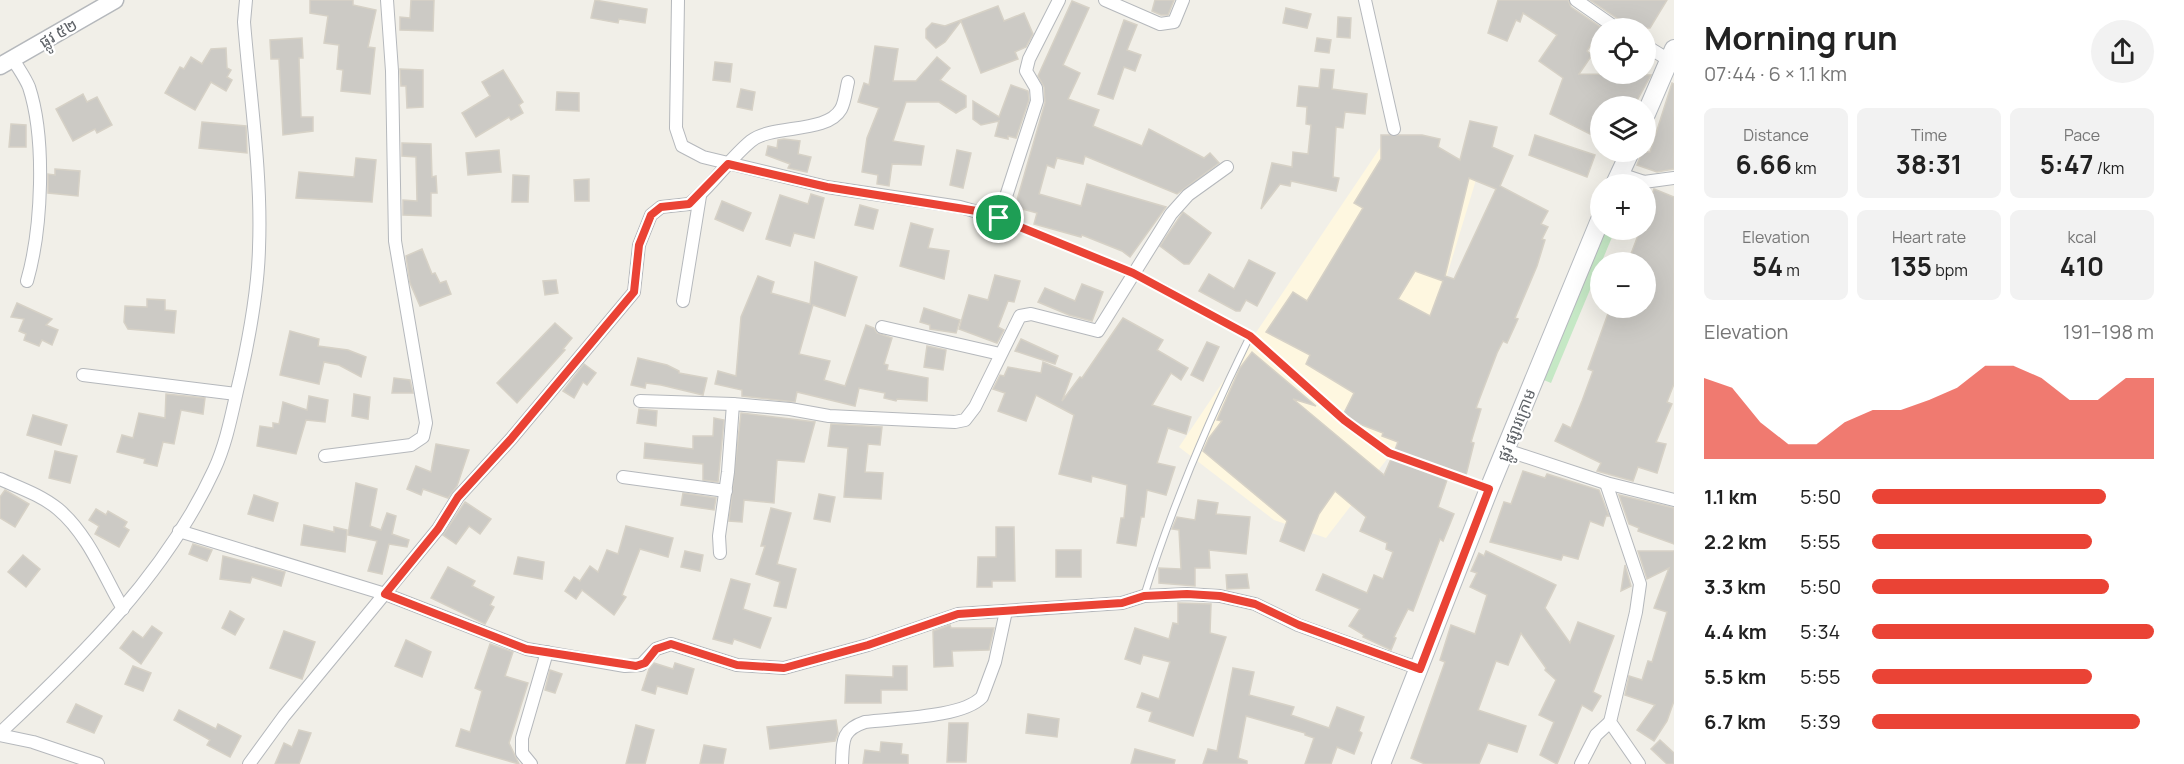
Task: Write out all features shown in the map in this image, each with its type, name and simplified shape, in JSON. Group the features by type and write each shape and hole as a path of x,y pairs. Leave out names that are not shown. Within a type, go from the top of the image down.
{"main road":[{"path":"1654,96 1671,55"},
{"name":"ផ្លូវ ផ្សារក្រោម","path":"1381,764 1489,489 1592,240"}],"street":[{"name":"ផ្លូវ ៥២","path":"6,63 115,0"},
{"path":"0,734 123,609 179,531 214,469 236,394 257,289 259,248 257,160 244,22 246,0"},
{"path":"325,456 411,445 423,437 426,423 395,241 392,71 387,0"},
{"path":"678,0 676,128 682,146 704,157 728,164 827,187 960,207 999,218 1037,101 1036,88 1026,71 1029,59 1059,0"},
{"path":"1105,0 1160,24 1174,21 1183,0"},
{"path":"1365,0 1394,129"},
{"path":"1576,0 1602,18"},
{"path":"1656,50 1671,55"},
{"path":"6,63 28,86 39,156 38,223 35,253 27,281"},
{"path":"249,764 284,716 438,529 458,497 511,439 634,292 639,245 651,215 661,207 689,204 752,140 765,132 820,122 834,116 841,110 848,82"},
{"path":"640,401 733,404 790,409 829,417 960,422 970,415 1000,354 1024,314 1098,331 1133,273 1182,201 1227,167"},
{"path":"1656,180 1674,178"},
{"path":"683,301 700,195"},
{"path":"882,327 1000,354"},
{"path":"83,375 236,394"},
{"path":"720,553 719,536 726,491 733,404"},
{"path":"1506,450 1606,483 1674,500"},
{"path":"623,477 726,491"},
{"path":"0,479 35,494 57,508 76,528 123,609"},
{"path":"1581,764 1596,735 1610,722 1636,612 1640,584 1606,483"},
{"path":"179,531 385,594 526,649 636,666 645,663 656,649 671,644 737,665 784,668 868,645 958,614 1122,603 1144,596 1187,594 1220,596 1255,604 1299,625 1420,669"},
{"path":"842,764 845,736 851,726 865,722 963,709 978,701 982,697 995,662 1006,611"},
{"path":"531,764 522,753 522,738 547,652"},
{"path":"1610,722 1639,764"},
{"path":"0,734 33,742 98,764"}],"lane":[{"path":"999,218 1133,273 1250,336 1344,420 1389,453 1489,489"},
{"path":"1144,596 1173,506 1217,402 1250,336"}],"shaded area":[{"path":"1384,142 1479,170 1394,450 1326,538 1274,520 1179,447"}],"green space":[{"path":"1597,240 1611,240 1606,252 1592,252"},
{"path":"1590,256 1590,290 1551,383 1539,378"}],"building":[{"path":"310,0 353,0 353,5 376,10 368,47 375,48 370,94 341,91 343,70 337,69 339,45 324,43 328,16 310,13"},
{"path":"411,0 434,0 433,31 400,30 400,17 410,18"},
{"path":"595,0 647,9 645,23 619,19 618,23 591,18"},
{"path":"1155,0 1174,0 1168,15 1152,11"},
{"path":"1498,0 1568,0 1571,7 1590,20 1590,46 1587,51 1590,58 1579,74 1590,74 1590,84 1646,84 1639,96 1590,96 1590,134 1550,114 1563,78 1539,61 1557,35 1523,13 1520,22 1516,20 1507,41 1488,33"},
{"path":"1590,0 1667,0 1656,18 1617,18"},
{"path":"1072,1 1089,8 1063,65 1080,73 1068,99 1099,110 1093,126 1142,146 1149,129 1204,158 1210,153 1219,163 1177,194 1085,156 1083,164 1057,158 1054,168 1047,165 1039,194 1081,206 1087,184 1166,207 1130,257 1122,251 1082,235 1081,237 1034,224 1037,213 1015,207 1045,103 1044,87 1038,76"},
{"path":"998,6 1004,21 1024,13 1033,34 1026,47 1015,52 1018,59 981,73 961,21 945,42 936,48 926,38 926,29 932,23 945,26"},
{"path":"1286,8 1311,14 1307,28 1283,23"},
{"path":"1338,17 1351,18 1350,38 1337,37"},
{"path":"1124,20 1137,25 1127,50 1141,55 1135,71 1124,67 1113,99 1098,94"},
{"path":"302,38 303,58 299,58 301,117 313,117 313,131 283,135 279,59 271,59 270,40"},
{"path":"1317,38 1331,40 1329,53 1315,51"},
{"path":"875,46 898,49 893,81 916,81 937,57 950,68 940,80 966,96 966,107 956,113 939,102 906,102 893,141 924,146 921,165 892,164 889,186 877,184 878,175 862,172 867,138 879,108 858,102 864,83 869,85"},
{"path":"226,48 227,68 231,70 227,77 232,80 226,91 211,82 195,110 165,93 180,67 184,69 191,57 202,64 211,49"},
{"path":"715,62 732,64 730,82 713,80"},
{"path":"400,69 423,70 423,107 407,108 406,86 401,86"},
{"path":"1321,69 1334,70 1332,89 1367,94 1365,114 1345,112 1343,128 1336,127 1333,177 1339,178 1336,191 1291,181 1290,186 1280,184 1261,209 1272,163 1292,167 1293,152 1308,154 1311,125 1306,124 1307,107 1297,106 1299,86 1319,88"},
{"path":"503,70 523,102 519,105 523,113 511,120 509,117 476,137 462,113 490,96 482,82"},
{"path":"1672,83 1674,84 1674,169 1657,172 1637,165 1638,162 1656,162 1656,133"},
{"path":"1011,85 1028,91 1029,100 1016,138 1008,136 1008,139 995,136 999,121 981,125 973,119 973,101 999,117"},
{"path":"741,89 755,92 752,110 737,107"},
{"path":"557,92 579,93 579,111 556,110"},
{"path":"83,94 87,102 97,97 112,125 97,133 95,129 73,141 56,109"},
{"path":"1470,121 1497,127 1492,147 1513,156 1500,186 1548,211 1541,224 1548,227 1542,239 1545,240 1537,266 1515,318 1518,319 1507,343 1503,341 1497,353 1476,408 1481,409 1471,442 1474,443 1466,475 1395,450 1398,442 1382,436 1383,433 1357,423 1344,413 1354,393 1306,364 1310,355 1266,332 1293,292 1307,301 1363,208 1354,203 1381,159 1381,135 1422,135 1440,139 1438,147 1460,160","holes":["1469,178 1496,189 1454,279 1445,276","1415,271 1443,281 1430,316 1398,299"]},
{"path":"202,122 246,126 247,153 199,148"},
{"path":"11,124 26,125 26,147 9,147"},
{"path":"1535,135 1590,153 1590,162 1592,162 1587,177 1529,155"},
{"path":"778,140 800,141 798,154 811,157 807,172 788,168 790,164 766,155 768,146 777,148"},
{"path":"402,143 431,144 432,177 436,176 437,193 431,193 431,216 403,215 403,200 417,201 416,157 402,156"},
{"path":"499,150 501,172 468,175 466,153"},
{"path":"957,150 971,153 963,188 950,185"},
{"path":"356,158 376,160 372,202 296,198 299,172 354,177"},
{"path":"55,169 80,171 78,196 48,193 48,174 55,175"},
{"path":"513,175 529,176 528,202 512,202"},
{"path":"589,179 589,201 575,201 574,180"},
{"path":"1656,190 1674,197 1674,384 1667,402 1672,404 1656,442 1666,444 1657,473 1638,467 1633,481 1597,471 1601,463 1555,441 1563,424 1571,428 1593,371 1588,369 1606,318 1656,318 1656,252 1632,252 1636,240 1656,240"},
{"path":"811,194 824,198 814,238 794,233 790,246 766,239 780,195 808,204"},
{"path":"722,201 751,213 743,231 715,219"},
{"path":"860,205 878,210 873,229 855,225"},
{"path":"1183,212 1211,233 1189,264 1184,264 1160,246"},
{"path":"911,223 933,229 928,248 949,251 944,279 900,266"},
{"path":"422,249 432,274 435,273 440,283 446,281 451,294 420,306 410,283 406,256"},
{"path":"1249,260 1275,273 1257,306 1246,300 1240,311 1236,311 1199,291 1209,274 1234,289"},
{"path":"815,262 857,277 845,316 813,305 799,354 830,361 824,380 845,386 866,325 874,328 877,333 892,338 884,364 888,365 887,370 928,378 927,401 897,399 896,401 884,398 885,393 859,388 855,406 797,392 795,402 742,396 742,390 715,384 718,371 736,376 741,317 758,276 774,282 771,293 810,304"},
{"path":"995,275 1020,281 1014,302 1008,301 998,327 1004,330 997,343 959,329 969,295 988,300"},
{"path":"556,280 558,293 545,295 543,281"},
{"path":"1082,284 1103,292 1092,321 1069,315 1038,302 1045,288 1075,301"},
{"path":"147,299 165,300 165,310 176,311 174,333 128,329 124,322 125,306 147,307"},
{"path":"17,303 52,319 46,325 58,330 52,345 42,340 39,346 24,340 26,334 19,331 24,319 11,317"},
{"path":"924,308 960,320 956,333 930,329 930,325 920,322"},
{"path":"1123,318 1163,340 1157,350 1188,368 1181,380 1171,373 1152,405 1191,417 1186,434 1168,428 1157,463 1175,467 1166,495 1147,490 1144,517 1141,517 1136,546 1117,543 1121,518 1124,518 1127,485 1092,476 1091,482 1059,474 1074,415 1036,395 1026,421 998,411 1005,393 993,389 1000,375 1004,376 1008,367 1041,373 1043,362 1072,374 1062,401 1080,377 1082,378"},
{"path":"555,323 572,338 563,349 565,350 517,403 497,383"},
{"path":"290,331 319,339 318,346 348,350 366,357 361,377 339,365 324,362 319,384 280,375"},
{"path":"1021,339 1058,356 1055,364 1015,351"},
{"path":"1207,342 1219,347 1203,381 1191,375"},
{"path":"927,346 946,350 943,370 924,367"},
{"path":"1252,352 1316,406 1293,399 1384,475 1391,459 1447,480 1438,507 1454,514 1443,541 1440,539 1413,611 1408,609 1394,637 1396,638 1391,650 1363,637 1364,635 1349,626 1360,609 1316,590 1323,574 1367,593 1374,575 1383,579 1393,552 1386,549 1387,543 1360,531 1366,517 1335,491 1319,514 1304,551 1280,541 1287,521 1203,451 1209,438 1222,421 1217,420 1240,368"},
{"path":"638,358 667,365 679,373 707,378 703,395 661,385 646,383 645,388 631,385"},
{"path":"584,364 596,373 587,385 583,382 574,398 563,391"},
{"path":"394,378 410,380 413,393 392,393"},
{"path":"166,394 205,398 203,414 181,410 174,444 163,442 157,466 144,463 145,459 117,452 122,435 133,438 139,413 165,418"},
{"path":"354,394 370,397 368,419 352,416"},
{"path":"309,396 328,400 325,422 306,420 296,454 257,446 260,426 273,428 273,423 279,424 283,402 307,410"},
{"path":"639,409 657,411 656,426 637,423"},
{"path":"741,413 815,422 804,462 777,460 774,503 744,500 742,522 729,521"},
{"path":"33,415 67,425 61,445 27,435"},
{"path":"714,418 724,420 718,482 703,480 703,464 644,458 645,443 693,449 693,436 713,436"},
{"path":"831,424 882,427 880,445 868,444 865,472 883,473 881,499 844,497 848,448 828,446"},
{"path":"436,444 469,450 457,486 448,498 423,489 421,495 407,489 416,466 431,472"},
{"path":"55,451 77,456 70,483 49,478"},
{"path":"1523,471 1545,478 1547,474 1599,490 1609,516 1606,516 1603,526 1590,521 1578,559 1563,555 1561,560 1490,542 1504,502 1511,504"},
{"path":"356,483 377,489 370,526 381,530 387,513 396,516 392,534 409,540 407,547 389,544 382,574 368,571 377,541 348,535"},
{"path":"5,490 29,504 15,527 0,518 0,497"},
{"path":"683,493 716,498 714,510 681,505"},
{"path":"819,494 835,497 830,522 814,519"},
{"path":"254,495 278,503 273,521 248,514"},
{"path":"1619,495 1674,508 1674,544 1638,531 1639,528 1629,524"},
{"path":"1198,500 1218,503 1216,514 1250,517 1246,554 1209,550 1210,568 1195,568 1195,586 1159,583 1159,568 1181,569 1179,530 1172,529 1177,517 1195,520"},
{"path":"465,502 491,519 480,534 469,526 456,544 443,535"},
{"path":"771,508 791,513 777,564 796,569 786,608 774,606 780,582 756,574 765,546 761,546"},
{"path":"96,509 106,515 108,511 127,522 124,527 129,530 119,547 95,534 99,526 89,520"},
{"path":"304,525 334,532 334,527 347,530 345,552 301,545"},
{"path":"626,526 673,538 668,557 640,549 622,595 626,597 614,615 582,590 576,599 565,591 574,577 580,581 590,566 598,572 607,550 618,554"},
{"path":"996,527 1014,527 1015,581 992,581 992,587 977,587 978,557 996,557"},
{"path":"193,544 212,550 207,561 189,554"},
{"path":"1056,550 1081,550 1081,577 1056,577"},
{"path":"685,551 703,555 700,571 681,567"},
{"path":"1486,551 1556,585 1545,608 1570,643 1578,622 1614,636 1593,692 1601,696 1592,711 1582,705 1557,764 1540,755 1554,722 1539,715 1556,680 1545,670 1546,668 1521,633 1508,665 1496,661 1478,710 1526,726 1517,752 1488,743 1479,764 1425,764 1411,758 1445,662 1440,660 1451,625 1475,634 1487,595 1470,587 1477,573 1471,571 1479,553 1484,556"},
{"path":"1638,551 1674,551 1674,701 1667,721 1654,741 1637,730 1655,705 1625,695 1629,676 1642,680 1648,661 1652,662 1667,612 1654,608 1669,568 1647,579"},
{"path":"23,555 40,569 26,587 8,572"},
{"path":"223,556 285,572 281,586 252,577 250,583 220,579"},
{"path":"518,557 544,562 542,579 514,574"},
{"path":"1625,565 1631,586 1621,591"},
{"path":"448,567 475,581 472,586 494,597 490,605 494,607 485,624 431,598"},
{"path":"1247,574 1249,588 1227,589 1226,575"},
{"path":"731,579 750,584 743,609 771,618 760,648 734,639 732,644 713,639"},
{"path":"1178,603 1211,604 1210,633 1226,637 1193,736 1149,721 1152,712 1137,707 1142,693 1159,699 1170,662 1143,655 1140,664 1125,659 1135,628 1169,639 1173,623 1178,624"},
{"path":"230,611 244,619 235,635 222,628"},
{"path":"950,625 951,628 994,628 989,650 952,651 953,666 934,667 933,631"},
{"path":"152,626 162,633 141,664 120,648 133,631 143,638"},
{"path":"284,631 315,642 302,679 270,668"},
{"path":"406,640 431,652 422,677 395,666"},
{"path":"490,644 513,652 505,676 528,683 509,743 519,764 456,746 461,729 470,732 482,691 475,688"},
{"path":"654,663 673,669 675,663 694,669 687,694 657,686 655,694 642,690 649,669"},
{"path":"133,666 151,673 143,691 125,684"},
{"path":"893,666 907,666 907,690 881,690 881,703 845,703 846,675 893,677"},
{"path":"1233,668 1254,672 1249,695 1294,707 1291,715 1329,728 1337,707 1364,717 1359,731 1362,733 1354,754 1337,747 1331,764 1305,764 1314,738 1305,733 1246,716 1238,758 1247,761 1247,764 1203,764 1208,749 1217,751"},
{"path":"550,670 562,674 555,693 545,690"},
{"path":"76,704 102,716 94,733 67,722"},
{"path":"179,710 216,729 218,724 241,736 230,757 207,745 210,740 174,720"},
{"path":"1028,714 1059,719 1057,737 1026,733"},
{"path":"836,720 838,733 835,741 770,749 767,727"},
{"path":"949,723 968,723 966,762 947,762"},
{"path":"636,725 654,730 645,764 626,764"},
{"path":"299,730 311,733 299,764 275,764 284,743 292,747"},
{"path":"1660,740 1674,753 1674,764 1667,764 1651,749"},
{"path":"881,742 902,744 901,754 908,755 908,764 863,764 865,750 880,752"},
{"path":"704,745 726,749 723,764 700,764"},
{"path":"1135,749 1175,760 1174,764 1131,764"}],"route":[{"path":"728,164 827,187 938,203 983,212 999,218 1161,286 1250,336 1344,420 1389,453 1489,489 1420,669 1299,625 1255,604 1220,596 1187,594 1144,596 1122,603 958,614 868,645 784,668 773,668 737,665 671,644 656,649 645,663 636,666 526,649 385,594 438,529 458,497 511,439 614,319 634,292 639,245 651,215 657,208 689,204 728,164"}]}
